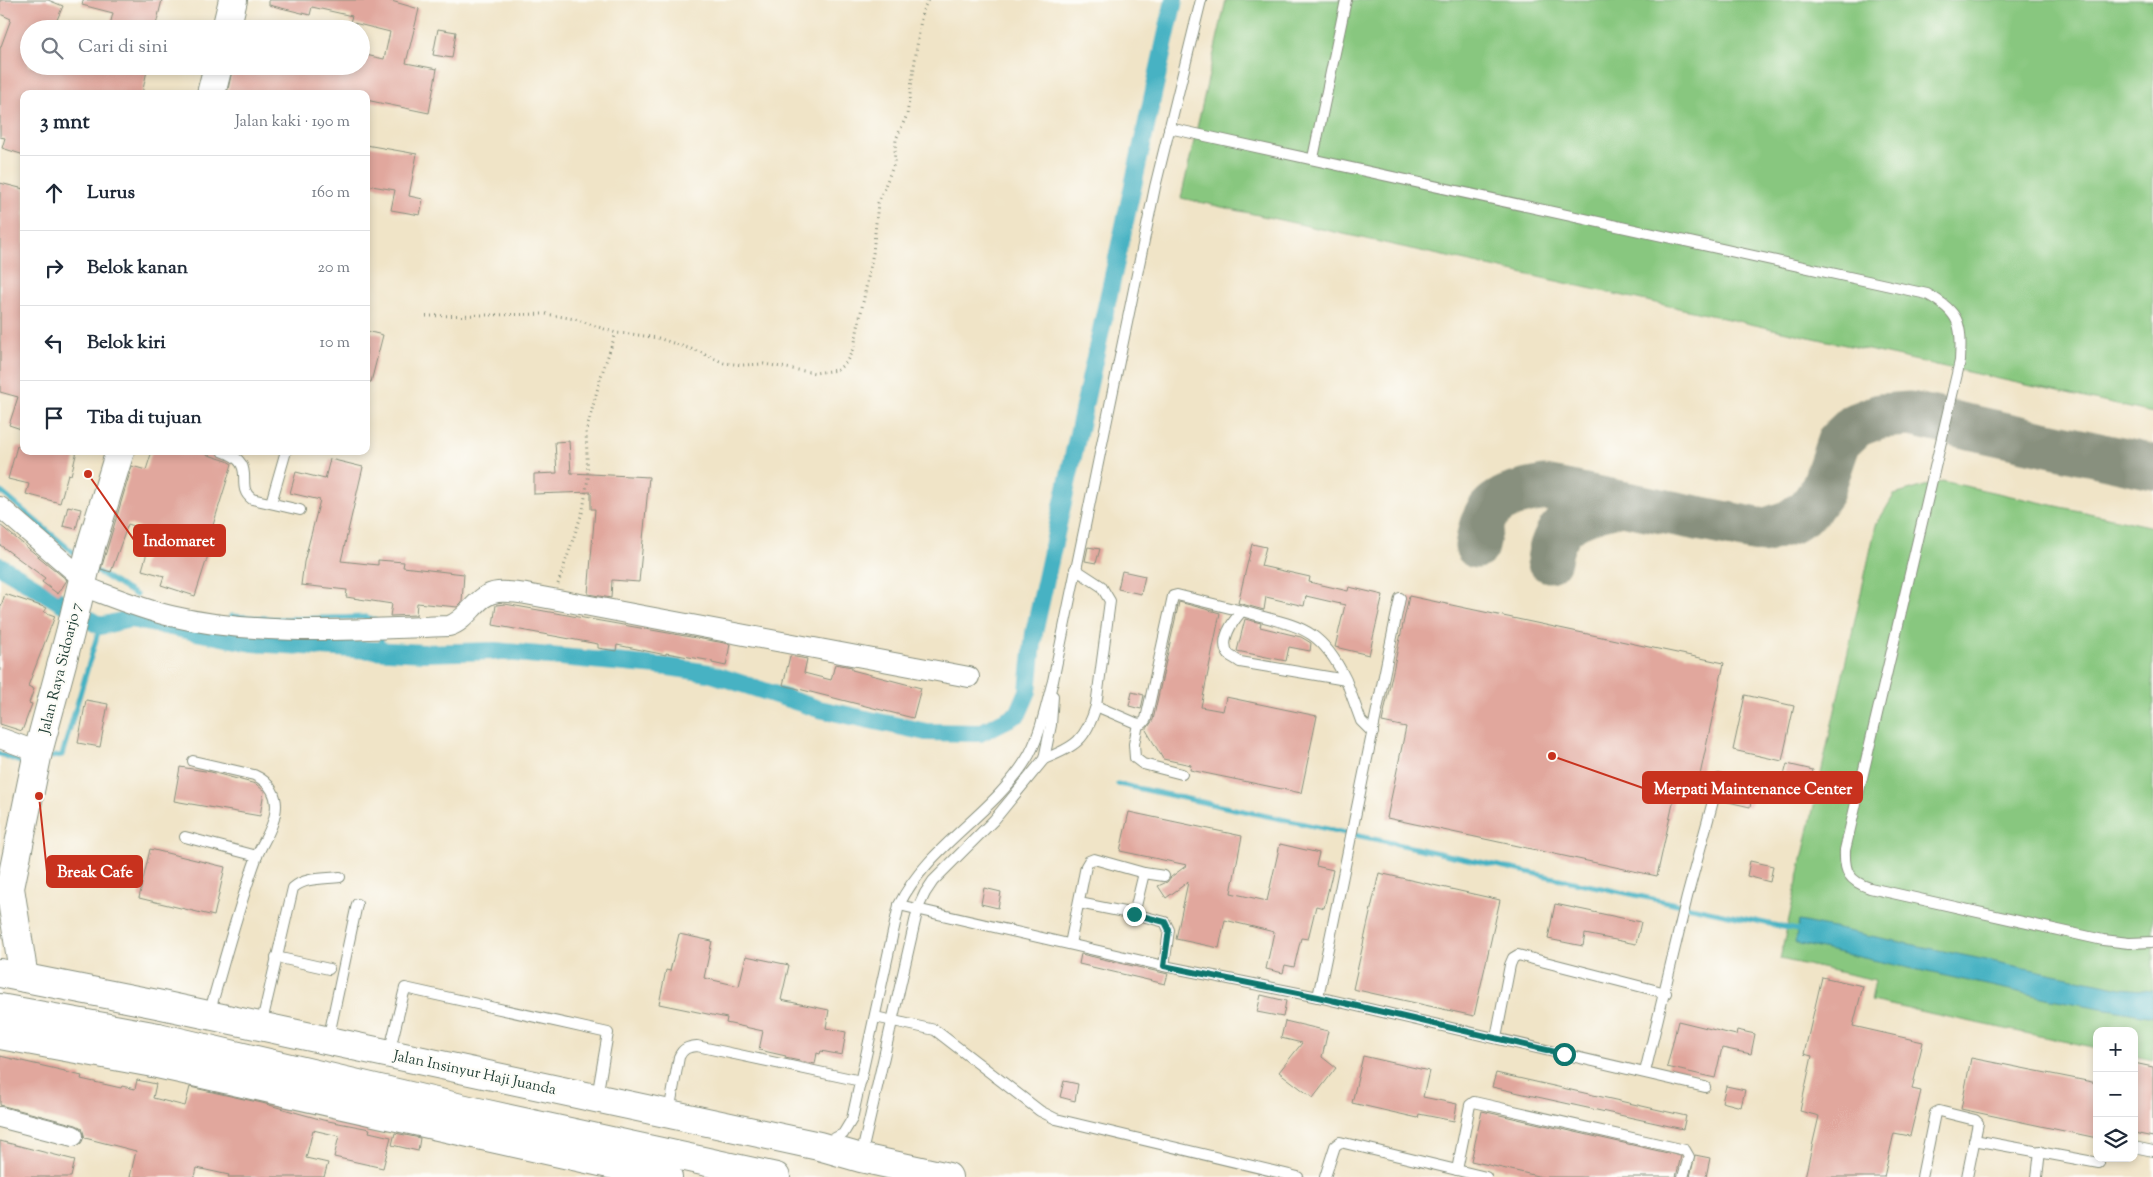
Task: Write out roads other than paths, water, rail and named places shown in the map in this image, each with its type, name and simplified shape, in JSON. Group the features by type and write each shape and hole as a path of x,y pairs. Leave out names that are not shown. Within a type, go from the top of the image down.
{"main road":[{"path":"228,20 233,0"},
{"path":"213,90 216,75"},
{"name":"Jalan Raya Sidoarjo 7","path":"12,975 5,894 38,752 70,633 90,546 119,455"},
{"name":"Jalan Insinyur Haji Juanda","path":"12,975 669,1113 948,1177"},
{"path":"0,1008 158,1037 478,1112 776,1177"},
{"path":"0,1035 153,1063 668,1177"},
{"path":"153,1063 158,1037"},
{"path":"478,1112 487,1074"}],"street":[{"path":"0,507 81,583 170,616 207,623 248,628 378,628 456,624 480,600 488,594 498,592 553,599 969,677"},
{"path":"0,738 38,752"},
{"path":"0,1117 73,1136"}],"lane":[{"path":"819,1146 843,1134 848,1128 861,1081 899,905 907,889 922,869 1002,790 1026,760 1033,747 1053,681 1155,187 1201,0"},
{"path":"1313,158 1346,0"},
{"path":"1169,128 1313,158 1926,294 1951,310 1958,323 1961,340 1960,361 1845,850 1845,864 1848,875 1858,884 1870,888 2103,940 2129,943 2153,942"},
{"path":"234,455 243,464 245,492 248,496 300,510"},
{"path":"271,503 285,455"},
{"path":"861,1158 918,908 933,881 994,820 1044,760 1068,750 1076,743 1091,722 1096,706 1110,601 1101,586 1075,570"},
{"path":"1096,706 1138,724 1146,719 1173,596 1177,595 1271,618 1312,633 1336,658 1346,680 1358,717 1373,733"},
{"path":"1318,997 1400,598"},
{"path":"1242,611 1230,623 1226,645 1229,654 1240,662 1346,680"},
{"path":"1044,760 1051,725 1053,681"},
{"path":"1138,724 1134,744 1135,758 1144,764 1182,774"},
{"path":"193,761 254,775 270,784 275,799 275,815 257,856 208,1015"},
{"path":"1646,1072 1687,897 1719,779"},
{"path":"185,837 257,856"},
{"path":"1070,944 1086,866 1089,860 1094,859 1144,873 1164,876"},
{"path":"1134,914 1144,873"},
{"path":"260,1027 293,888 298,883 306,880 340,877"},
{"path":"1079,903 1165,922 1169,930 1164,966"},
{"path":"328,1041 357,904"},
{"path":"899,905 1164,966 1318,997 1646,1072 1705,1088"},
{"path":"1496,1038 1512,958 1518,955 1666,993"},
{"path":"276,956 329,968"},
{"path":"389,1054 404,988 608,1033 597,1098"},
{"path":"875,1017 936,1030 1040,1111 1056,1120 1298,1177"},
{"path":"669,1113 679,1057 682,1051 688,1047 697,1046 861,1081"},
{"path":"1456,1170 1470,1105 1474,1102 1685,1150 1690,1156 1683,1177"},
{"path":"1922,1177 1936,1111 1977,1122 1967,1177"},
{"path":"1974,1140 2099,1163"},
{"path":"1325,1177 1335,1146 1340,1142 1486,1177"},
{"path":"2138,1148 2153,1151"},
{"path":"2037,1177 2040,1151"}],"water":[{"path":"1799,921 2121,988 2153,991 2153,1017 2051,999 1795,943"}],"waterway":[{"path":"0,566 100,626 130,619 252,643 423,653 495,651 669,667 709,673 819,709 926,732 980,733 1018,714 1028,691 1034,633 1174,0"},
{"path":"0,491 80,558"},
{"path":"94,570 136,595"},
{"path":"231,616 280,619 367,617 377,621"},
{"path":"52,757 62,755 100,626"},
{"path":"381,632 382,651"},
{"path":"0,754 20,762"},
{"path":"1118,784 1802,931"}],"place":[{"name":"Indomaret","path":"88,474"},
{"name":"Merpati Maintenance Center","path":"1552,756"},
{"name":"Break Cafe","path":"39,796"}]}
